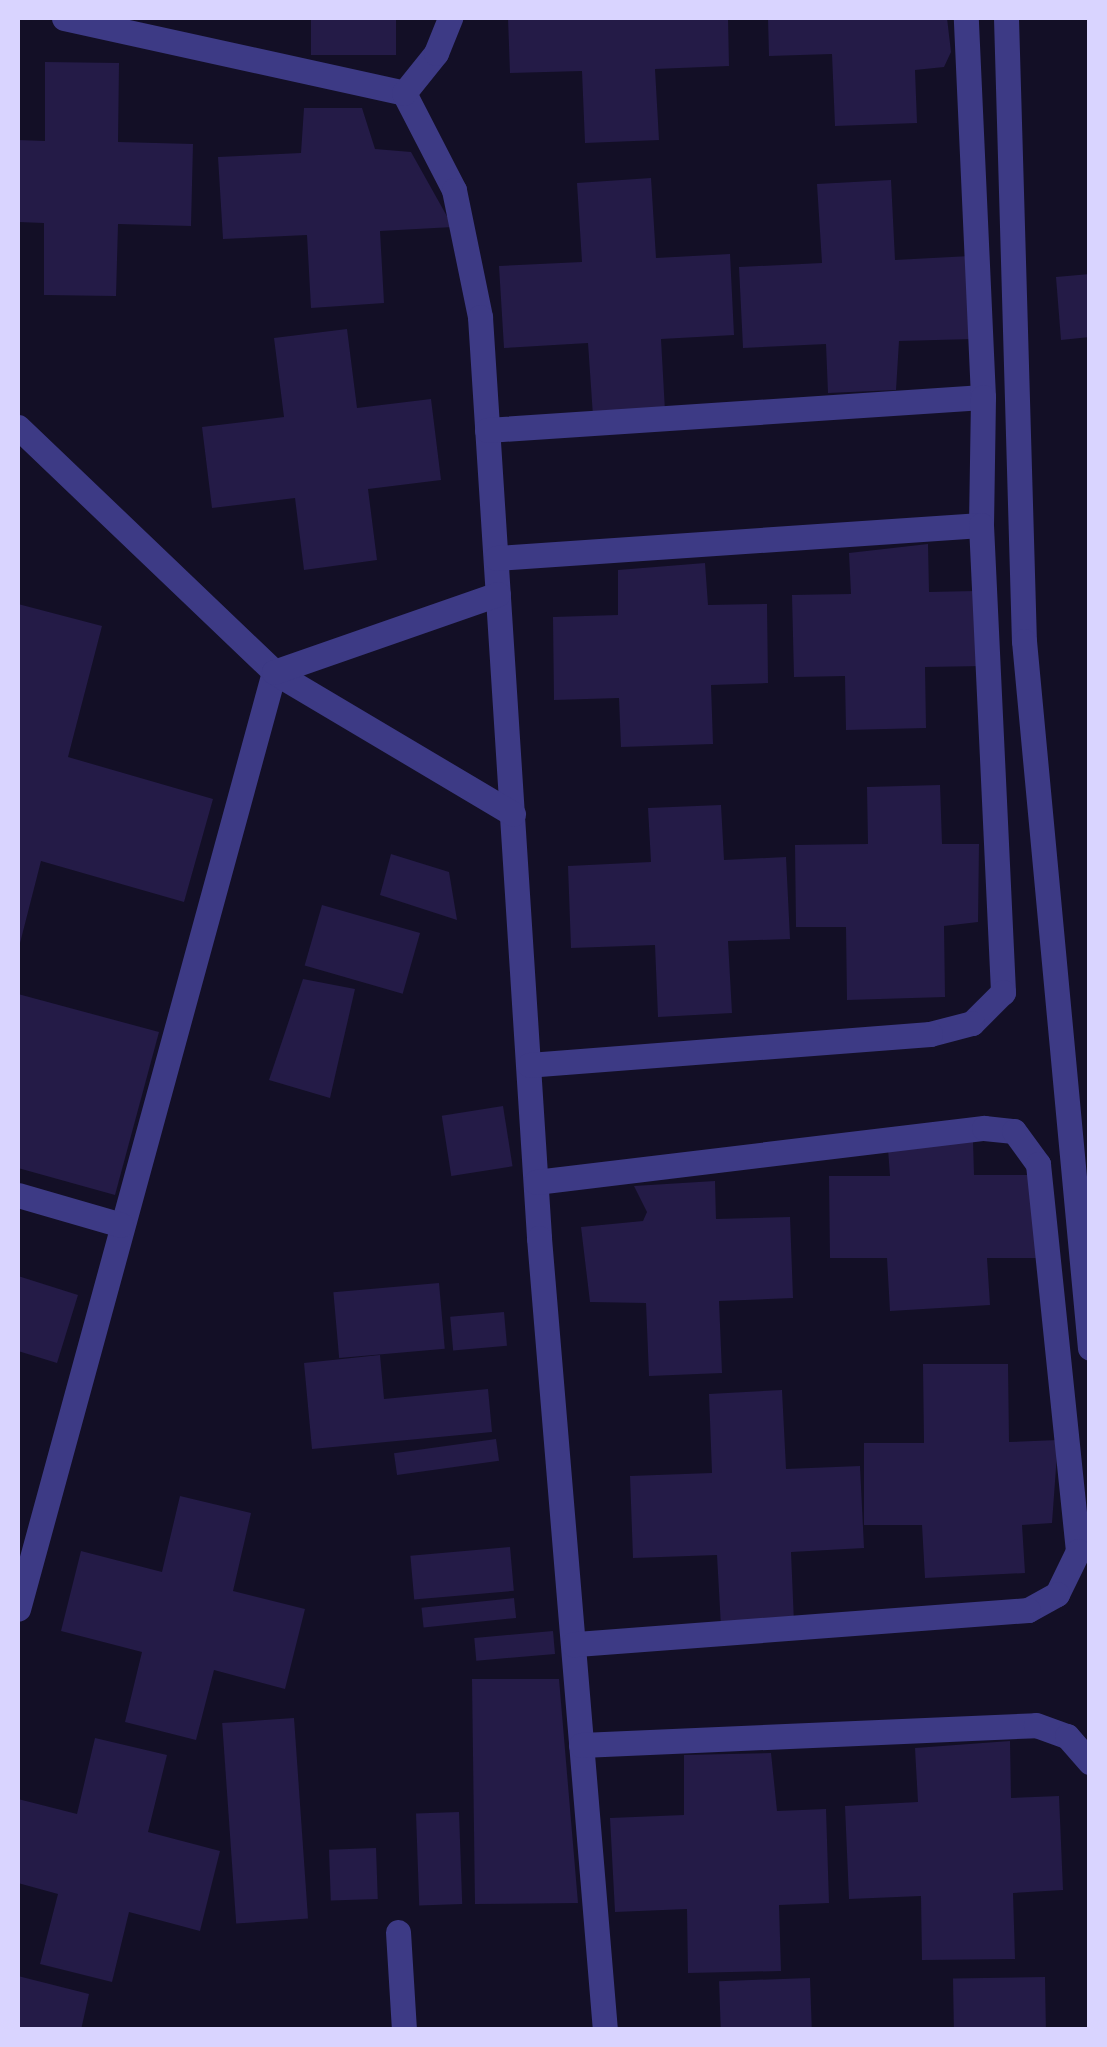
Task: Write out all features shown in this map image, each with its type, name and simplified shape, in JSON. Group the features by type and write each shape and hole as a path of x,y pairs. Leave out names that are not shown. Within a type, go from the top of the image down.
{"street":[{"path":"64,18 404,93"},
{"path":"404,93 436,53 450,18"},
{"path":"529,1064 930,1034 972,1023 1002,992 981,526 983,397 966,18"},
{"path":"1006,18 1024,640 1090,1348"},
{"path":"404,93 454,190 480,318 536,1182 605,2030"},
{"path":"488,430 983,397"},
{"path":"18,427 274,672 513,814"},
{"path":"496,558 981,526"},
{"path":"274,672 498,594"},
{"path":"18,1609 274,672"},
{"path":"536,1182 984,1128 1014,1131 1038,1164 1078,1552 1057,1594 1028,1610 573,1644"},
{"path":"18,1195 121,1225"},
{"path":"582,1745 1036,1725 1066,1736 1090,1762"},
{"path":"398,1932 404,2030"}],"building":[{"path":"311,18 396,18 396,55 311,55"},
{"path":"508,18 728,18 729,66 655,69 659,140 585,143 582,71 510,73"},
{"path":"768,18 947,18 951,52 944,67 915,70 917,123 835,126 832,54 769,56"},
{"path":"45,62 119,63 118,142 193,144 191,226 118,224 116,296 44,295 44,223 18,222 18,140 45,141"},
{"path":"304,108 362,108 375,149 411,152 453,227 380,231 384,303 311,308 307,235 223,239 218,157 301,153"},
{"path":"651,178 656,258 730,254 734,335 661,339 665,411 593,416 588,343 504,348 499,266 582,262 577,183"},
{"path":"891,180 895,260 970,256 973,339 899,341 896,390 828,393 826,344 743,348 739,267 822,263 817,184"},
{"path":"1090,274 1090,337 1061,340 1056,277"},
{"path":"347,329 357,408 431,399 441,480 368,489 377,560 304,570 295,498 212,508 202,427 284,417 274,338"},
{"path":"928,544 929,592 975,591 984,666 925,667 926,728 846,730 845,676 794,677 792,595 851,594 849,553"},
{"path":"705,563 708,605 767,604 768,683 711,685 713,744 621,747 619,698 554,700 553,617 618,615 618,570"},
{"path":"18,604 102,626 68,757 213,799 184,902 41,861 19,947"},
{"path":"940,785 942,844 979,844 978,922 944,926 945,997 847,1000 846,927 796,927 795,845 868,844 867,787"},
{"path":"721,805 724,860 786,857 790,939 728,941 732,1013 658,1017 655,945 571,948 568,866 651,862 648,808"},
{"path":"391,854 449,872 457,920 380,895"},
{"path":"322,905 420,933 403,994 305,966"},
{"path":"303,979 355,989 330,1098 269,1080"},
{"path":"18,994 159,1032 115,1195 18,1168"},
{"path":"503,1106 513,1166 451,1176 442,1116"},
{"path":"973,1141 974,1175 1028,1175 1040,1258 987,1258 990,1305 890,1311 887,1258 830,1258 829,1176 890,1176 888,1149"},
{"path":"715,1181 716,1219 790,1217 793,1298 719,1301 722,1373 649,1376 646,1303 590,1302 581,1227 643,1221 647,1212 634,1186"},
{"path":"18,1276 78,1295 57,1363 18,1351"},
{"path":"439,1283 445,1349 339,1358 333,1292"},
{"path":"504,1312 507,1346 453,1351 450,1317"},
{"path":"380,1355 384,1399 488,1389 492,1432 312,1449 304,1363"},
{"path":"923,1364 1008,1364 1009,1442 1058,1440 1052,1523 1022,1525 1025,1573 925,1578 922,1525 864,1525 864,1443 924,1443"},
{"path":"782,1390 786,1469 860,1466 864,1548 791,1552 794,1623 721,1627 717,1555 633,1558 630,1476 712,1473 709,1394"},
{"path":"496,1439 499,1461 397,1475 394,1453"},
{"path":"180,1496 251,1513 233,1591 305,1609 285,1689 214,1670 196,1740 125,1722 142,1652 61,1631 81,1551 162,1572"},
{"path":"510,1547 514,1591 414,1600 410,1556"},
{"path":"514,1598 516,1618 424,1628 422,1608"},
{"path":"553,1631 555,1654 476,1661 474,1638"},
{"path":"472,1679 559,1679 578,1903 475,1904"},
{"path":"294,1718 308,1919 236,1924 222,1723"},
{"path":"95,1738 167,1755 148,1832 220,1851 200,1931 129,1912 112,1982 40,1964 58,1894 18,1883 18,1799 77,1814"},
{"path":"1010,1741 1011,1798 1059,1796 1063,1890 1013,1893 1015,1959 922,1960 921,1896 849,1899 845,1806 918,1802 915,1748"},
{"path":"771,1753 777,1811 826,1809 829,1903 779,1905 781,1971 688,1973 687,1909 615,1912 610,1818 684,1815 684,1755"},
{"path":"459,1812 462,1904 419,1905 416,1814"},
{"path":"376,1848 378,1899 331,1901 329,1850"},
{"path":"18,1976 89,1994 81,2030 18,2030"},
{"path":"1045,1977 1046,2030 954,2030 953,1979"},
{"path":"810,1978 812,2030 721,2030 719,1981"}]}
